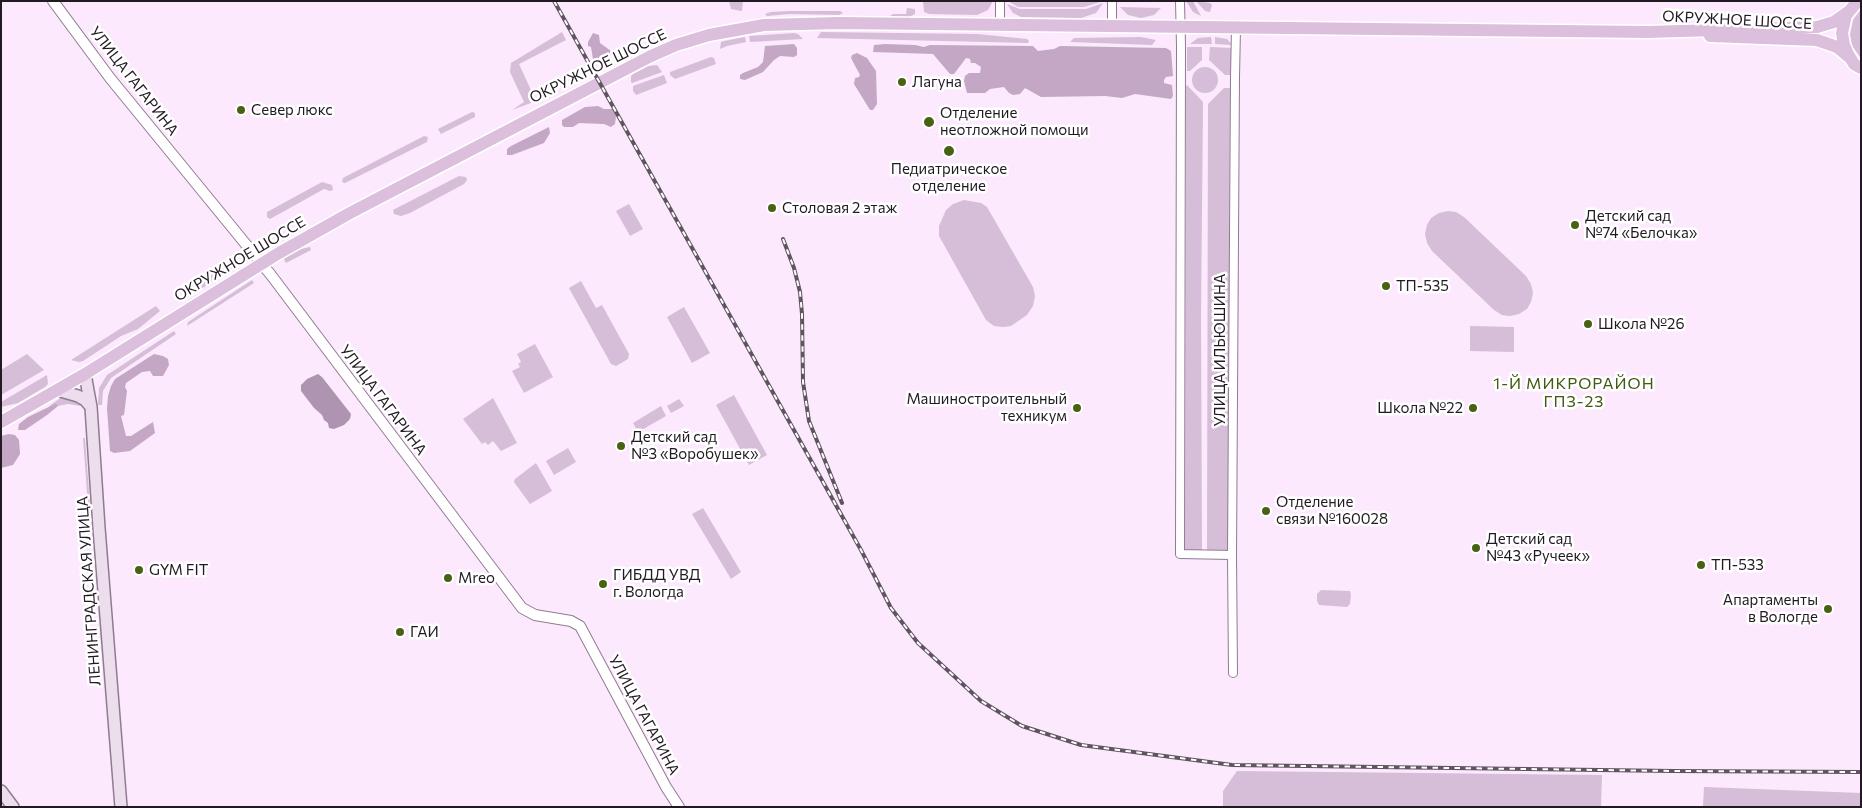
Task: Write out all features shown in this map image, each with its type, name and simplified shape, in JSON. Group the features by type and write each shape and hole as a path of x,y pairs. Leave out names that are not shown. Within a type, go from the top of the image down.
{"main road":[{"name":"ОКРУЖНОЕ ШОССЕ","path":"1,422 85,374 262,263 350,213 649,57 698,38 745,27 838,23 1648,32 1817,27 1834,22 1855,4"},
{"path":"1855,4 1843,23 1842,33 1844,45 1856,65"},
{"name":"ОКРУЖНОЕ ШОССЕ","path":"1648,32 1740,39 1817,40 1837,47 1856,65"},
{"name":"ЛЕНИНГРАДСКАЯ УЛИЦА","path":"85,374 91,407 121,807"},
{"path":"58,390 78,396 91,407"},
{"path":"1,791 13,807"}],"street":[{"name":"УЛИЦА ГАГАРИНА","path":"53,1 110,78 262,263 522,608 535,615 571,621 580,626 666,787 679,807"},
{"path":"1000,1 1000,25"},
{"path":"1112,1 1112,26"},
{"path":"1180,1 1180,554 1232,555"},
{"name":"УЛИЦА ИЛЬЮШИНА","path":"1233,673 1234,77 1236,28"}],"shaded area":[{"path":"729,1 743,1 742,11 731,9"},
{"path":"923,1 993,1 988,10 977,15 929,14 924,12"},
{"path":"1008,1 1104,1 1084,7 1018,7"},
{"path":"1186,1 1193,1 1201,16 1193,12"},
{"path":"1196,1 1210,3 1212,5 1210,12 1205,11"},
{"path":"1103,3 1096,13 1081,18 1021,17 1013,13 1007,4 1020,9 1086,9"},
{"path":"1120,7 1161,8 1154,15 1141,18 1128,15"},
{"path":"907,8 915,9 915,14 909,17 890,16 893,14 906,14"},
{"path":"1861,9 1861,58 1852,46 1850,35 1853,20"},
{"path":"790,11 840,11 843,13 839,15 789,14 767,16 765,14"},
{"path":"562,32 566,40 519,64 536,101 512,110 524,102 510,72 511,63"},
{"path":"821,32 977,34 1027,39 1029,41 1028,43 817,38"},
{"path":"593,33 599,35 600,43 611,51 608,62 601,64 593,59 588,42"},
{"path":"794,33 803,39 750,42 749,36"},
{"path":"745,37 746,42 720,49 721,42"},
{"path":"1141,37 1156,40 1152,45 1070,42 1074,38"},
{"path":"1211,37 1212,44 1190,44 1198,38"},
{"path":"1215,37 1227,39 1232,45 1215,44"},
{"path":"794,44 797,48 797,55 794,57 780,56 763,72 745,80 740,79 740,75 758,67 763,62 765,46"},
{"path":"874,45 924,47 930,45 1033,46 1038,51 1054,49 1060,46 1166,48 1171,51 1173,76 1166,77 1164,83 1172,85 1173,96 1171,99 1135,94 1122,98 1105,96 1041,97 1025,88 1020,94 1013,95 1004,87 990,89 985,93 967,93 964,81 965,76 969,73 980,73 981,67 971,63 970,59 966,58 954,74 950,74 933,54 873,52"},
{"path":"1187,47 1202,47 1202,60 1190,71 1187,71"},
{"path":"1210,47 1232,48 1230,75 1225,75 1209,60"},
{"path":"857,53 867,58 876,71 877,104 873,110 870,110 854,84 855,78 860,75 851,58 852,55"},
{"path":"711,57 714,58 716,64 675,79 670,75 670,72"},
{"path":"657,65 662,72 631,82 633,74 648,66"},
{"path":"1205,67 1214,71 1218,80 1214,89 1205,93 1196,89 1192,80 1196,71"},
{"path":"664,75 667,83 636,95 633,91 633,86"},
{"path":"1187,85 1203,102 1201,316 1202,551 1185,551"},
{"path":"1224,88 1230,88 1228,551 1207,551 1208,104"},
{"path":"598,106 604,109 613,109 616,116 615,124 611,127 604,124 579,123 573,127 564,127 562,125 562,120 585,107"},
{"path":"472,112 475,113 475,117 441,134 438,129"},
{"path":"549,127 550,133 544,143 512,155 507,155 507,149 511,146"},
{"path":"424,136 428,137 427,142 345,183 342,182 343,178"},
{"path":"459,176 466,177 467,180 464,184 410,213 401,216 394,214 393,210"},
{"path":"322,182 332,185 333,190 324,189 270,219 267,217 267,212"},
{"path":"964,200 981,203 987,207 1033,287 1035,296 1033,306 1027,315 1011,326 994,326 986,320 939,236 939,226 946,210 953,204"},
{"path":"629,204 643,229 630,236 616,211"},
{"path":"1456,212 1464,217 1526,276 1531,284 1533,293 1527,309 1519,314 1502,315 1494,310 1432,251 1427,243 1425,234 1427,225 1431,218 1439,213"},
{"path":"310,247 311,250 286,263 283,257"},
{"path":"237,261 239,264 184,300 180,297 205,278"},
{"path":"252,280 254,283 187,326 188,322"},
{"path":"581,281 596,308 602,305 629,354 628,359 616,366 611,364 569,288"},
{"path":"156,306 160,311 138,329 121,336 83,361 71,360"},
{"path":"684,307 710,353 692,363 667,317"},
{"path":"1470,326 1514,327 1514,352 1470,351"},
{"path":"174,331 176,334 111,378 103,391 102,405 98,405 99,388 107,375"},
{"path":"535,344 553,377 524,393 512,371 520,367 518,364 521,362 517,354"},
{"path":"27,354 44,370 1,395 1,370"},
{"path":"154,354 168,359 169,365 163,376 153,376 150,371 142,372 126,383 124,415 121,416 126,436 131,436 153,422 155,433 130,451 114,453 110,451 107,408 111,386 115,379"},
{"path":"318,374 351,414 350,419 344,425 334,429 329,428 322,415 301,391 301,385 307,379"},
{"path":"47,375 48,384 45,387 18,403 1,407 1,402"},
{"path":"734,395 767,455 749,465 716,405"},
{"path":"63,396 78,401 81,406 68,404 58,406 57,404 48,407"},
{"path":"493,398 517,443 501,451 493,441 488,445 485,442 482,444 463,419"},
{"path":"679,399 684,406 671,413 667,406"},
{"path":"55,404 58,406 47,415 25,430 18,430 19,424 28,417"},
{"path":"661,406 666,416 638,432 633,423"},
{"path":"15,435 19,440 20,454 13,465 1,468 1,436"},
{"path":"83,438 85,438 90,506 88,506"},
{"path":"568,448 576,462 554,475 546,461"},
{"path":"536,463 552,491 530,504 514,482 515,479"},
{"path":"703,508 741,572 731,579 692,514"},
{"path":"1321,590 1350,591 1350,604 1347,607 1319,605 1317,594"},
{"path":"1237,771 1602,775 1601,807 1223,807 1223,791"},
{"path":"1704,787 1861,793 1861,807 1703,807"}],"railway":[{"path":"554,1 861,550 891,608 918,643 981,701 1022,726 1081,745 1232,765 1861,772"},
{"path":"783,239 794,268 800,292 803,382 809,421 842,503"}],"place":[{"name":"Лагуна","path":"902,82"},
{"name":"Север люкс","path":"241,110"},
{"name":"Отделение неотложной помощи","path":"929,122"},
{"name":"Педиатрическое отделение","path":"949,151"},
{"name":"Столовая 2 этаж","path":"772,208"},
{"name":"Детский сад №74 «Белочка»","path":"1575,225"},
{"name":"ТП-535","path":"1386,286"},
{"name":"Школа №26","path":"1588,324"},
{"name":"Машиностроительный техникум","path":"1077,408"},
{"name":"Школа №22","path":"1473,408"},
{"name":"Детский сад №3 «Воробушек»","path":"621,446"},
{"name":"Отделение связи №160028","path":"1266,511"},
{"name":"Детский сад №43 «Ручеек»","path":"1476,548"},
{"name":"ТП-533","path":"1701,565"},
{"name":"GYM FIT","path":"139,570"},
{"name":"Mreo","path":"448,578"},
{"name":"ГИБДД УВД г. Вологда","path":"603,584"},
{"name":"Апартаменты в Вологде","path":"1828,609"},
{"name":"ГАИ","path":"400,632"}],"district":[{"name":"1-Й МИКРОРАЙОН ГПЗ-23","path":"1574,393"}]}
